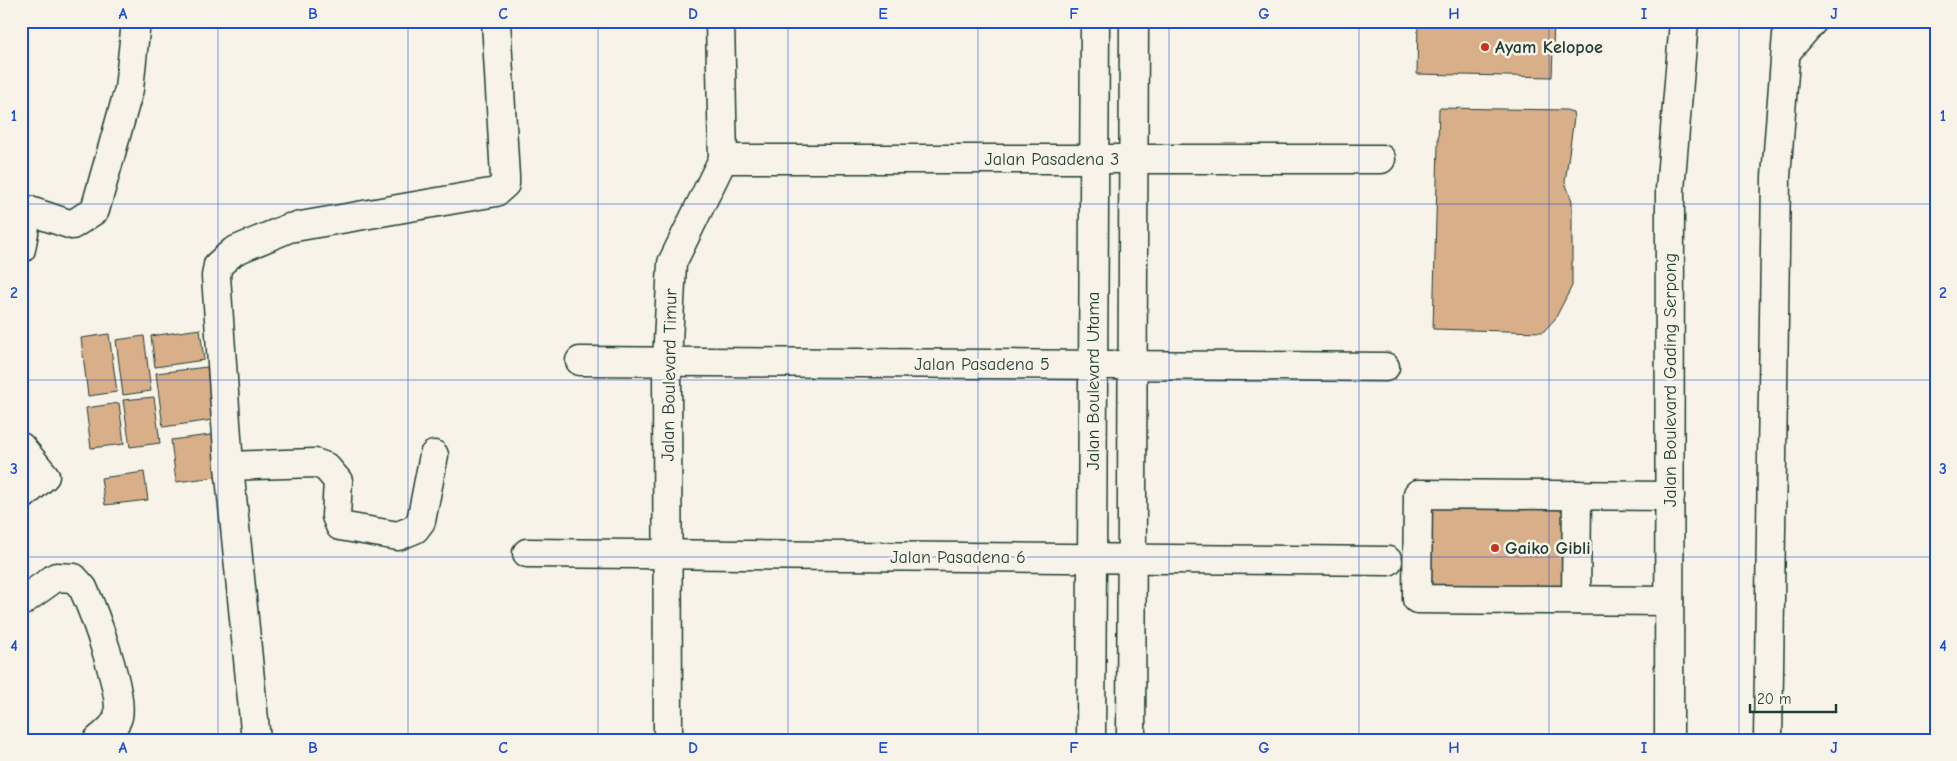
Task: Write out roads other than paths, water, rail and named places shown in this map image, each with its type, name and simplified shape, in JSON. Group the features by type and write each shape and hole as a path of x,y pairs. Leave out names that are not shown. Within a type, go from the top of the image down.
{"street":[{"path":"21,249 25,209 72,225 95,210 129,89 136,21"},
{"path":"256,740 229,466 216,276 218,265 234,251 289,228 496,192 502,188 505,177 496,21"},
{"name":"Jalan Boulevard Timur","path":"668,740 667,362 672,263 723,159 720,21"},
{"name":"Jalan Boulevard Utama","path":"1091,740 1095,21"},
{"path":"1131,740 1134,21"},
{"name":"Jalan Boulevard Gading Serpong","path":"1669,740 1670,190 1684,21"},
{"path":"1768,740 1776,177 1788,21"},
{"path":"1786,52 1813,21"},
{"name":"Jalan Pasadena 3","path":"723,159 1381,159"},
{"name":"Jalan Pasadena 5","path":"580,361 1385,367"},
{"path":"21,447 46,476 21,497"},
{"path":"229,466 315,463 326,467 338,481 336,516 340,526 398,536 415,529 421,521 434,455"},
{"path":"1669,601 1417,599 1418,494 1670,496"},
{"path":"1576,600 1577,495"},
{"name":"Jalan Pasadena 6","path":"527,553 1388,560"},
{"path":"21,602 56,577 74,578 83,588 91,606 113,676 119,706 115,724 101,737"}],"place":[{"name":"Ayam Kelopoe","path":"1485,47"},
{"name":"Gaiko Gibli","path":"1495,548"}]}
